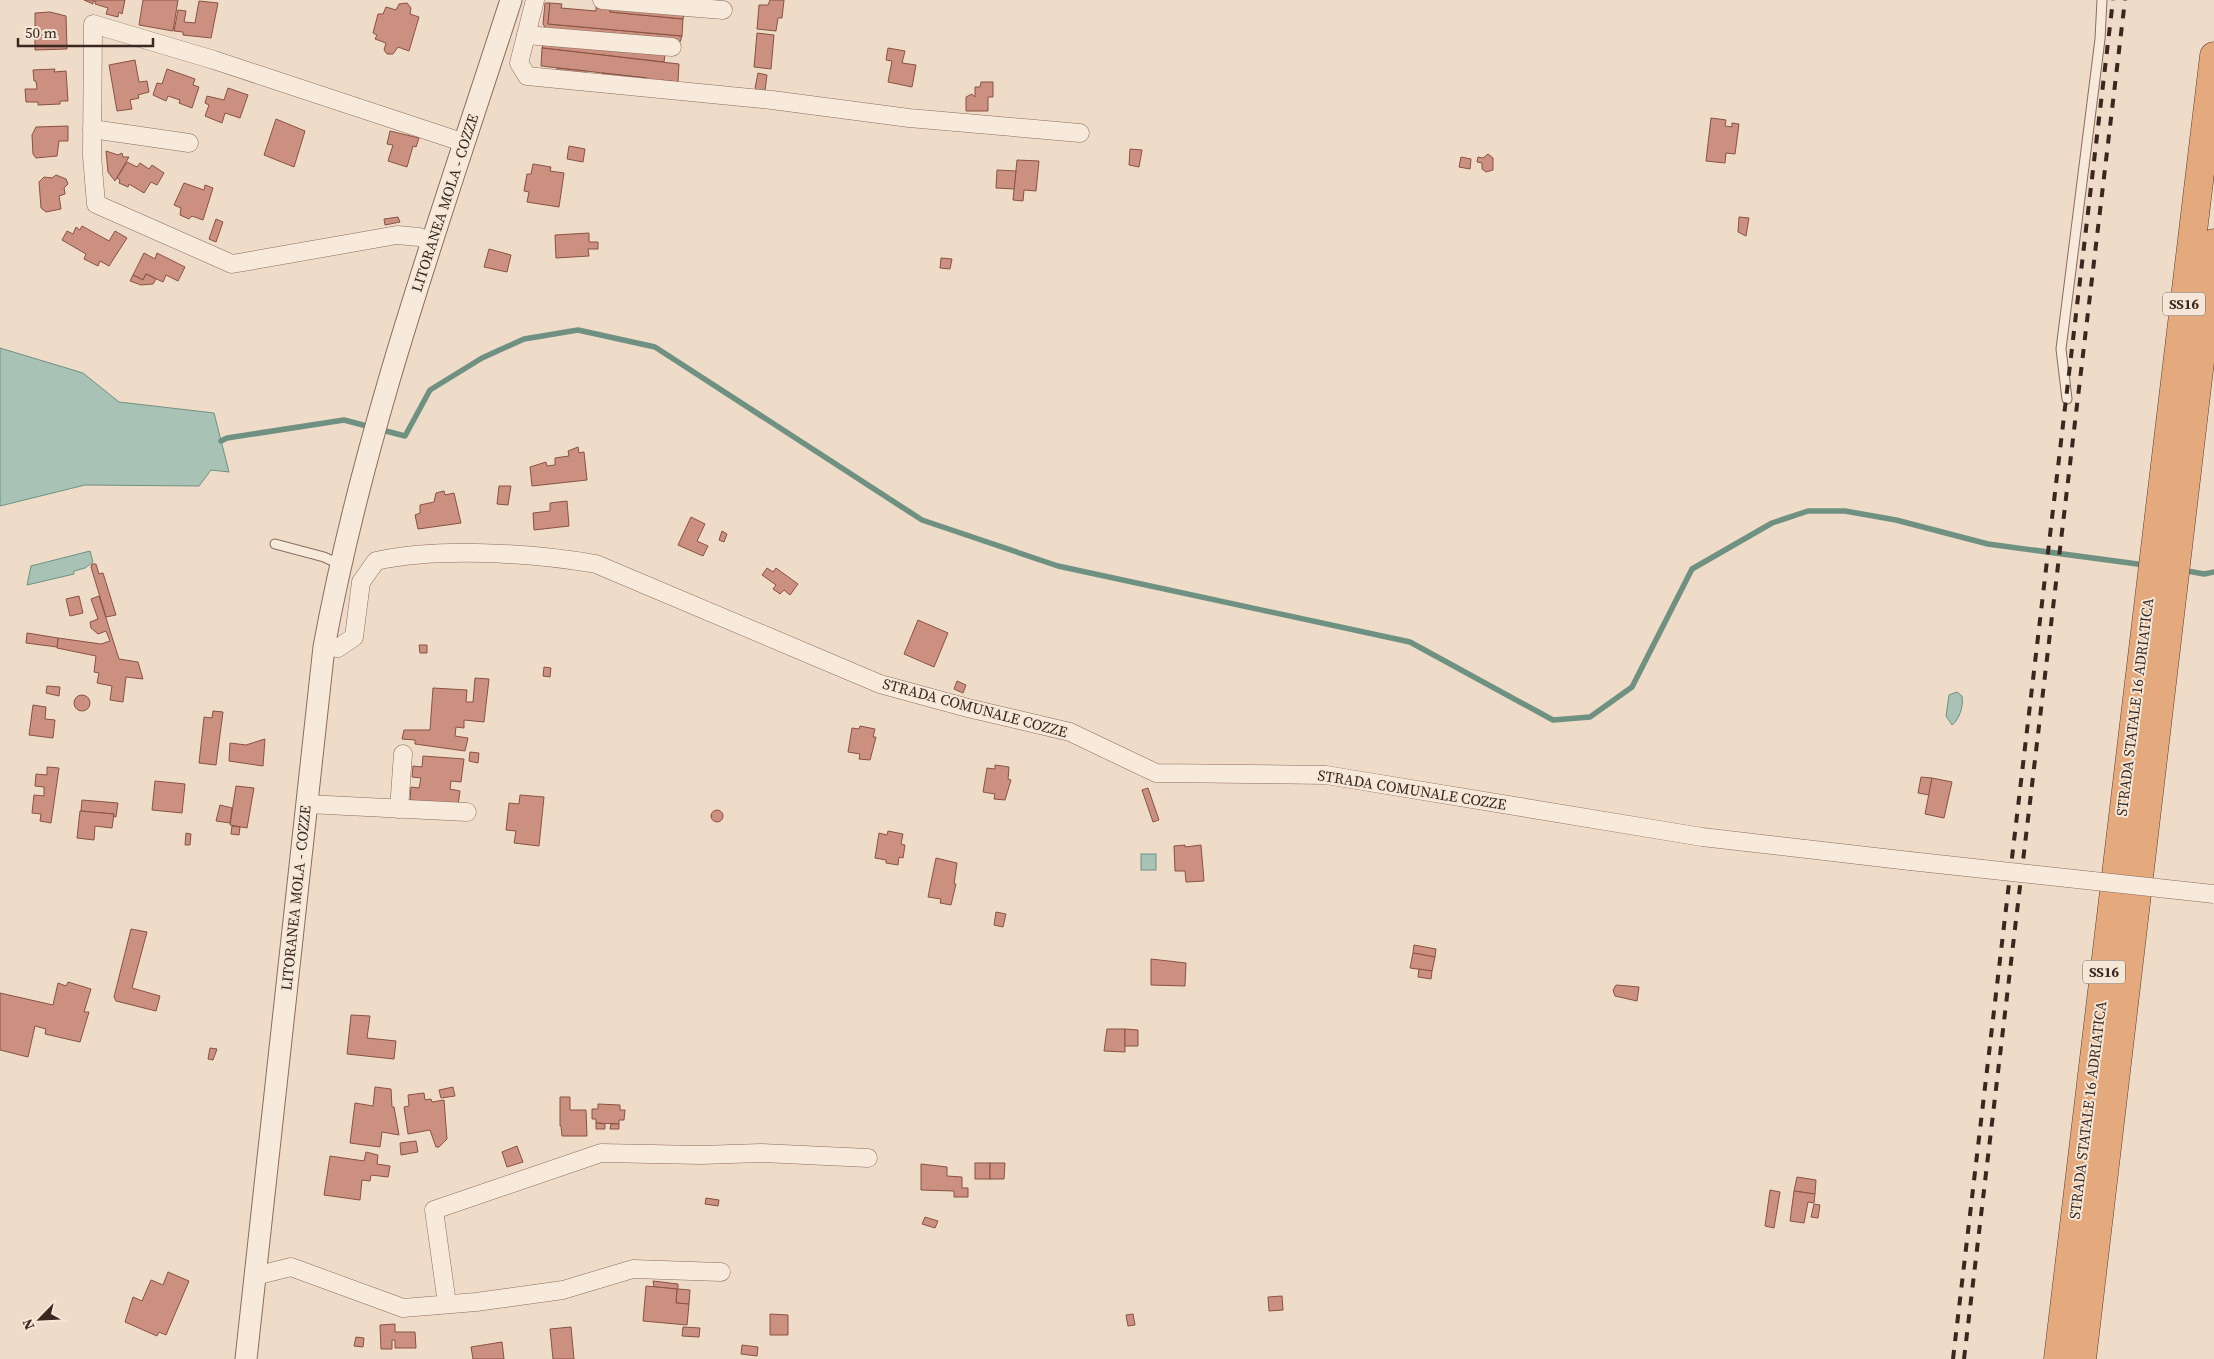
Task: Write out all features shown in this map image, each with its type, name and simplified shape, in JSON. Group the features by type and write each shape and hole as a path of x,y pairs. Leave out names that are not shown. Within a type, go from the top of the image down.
{"highway":[{"name":"STRADA STATALE 16 ADRIATICA","path":"2082,1359 2166,553 2214,56"},
{"name":"STRADA STATALE 16 ADRIATICA","path":"2166,553 2214,243"},
{"name":"STRADA STATALE 16 ADRIATICA","path":"2058,1359 2162,587"}],"street":[{"name":"LITORANEA MOLA - COZZE","path":"246,1359 324,646 339,564 380,406 512,0"},
{"path":"535,0 518,63 527,76 772,100 909,118 1080,133"},
{"path":"602,0 723,10"},
{"path":"433,242 419,237 397,235 232,264 96,204 92,129 93,24 214,60 465,143"},
{"path":"526,35 672,47"},
{"path":"92,129 188,143"},
{"name":"STRADA COMUNALE COZZE","path":"324,646 338,648 354,637 360,582 376,561 403,555 502,554 566,559 596,564 880,684 968,708 1070,732 1156,773 1326,775 1702,837 2214,894"},
{"path":"399,808 402,754"},
{"path":"307,804 467,812"},
{"path":"447,1304 434,1210 601,1153 701,1155 761,1152 868,1158"},
{"path":"255,1276 291,1267 403,1308 563,1290 633,1269 721,1272"}],"lane":[{"path":"2067,399 2061,349 2100,39 2102,0"},
{"path":"275,544 324,557 339,564"}],"shaded area":[{"path":"0,348 83,373 119,402 214,413 229,472 211,470 199,486 85,485 0,506"},
{"path":"90,551 93,562 85,568 74,571 74,574 27,585 31,566"},
{"path":"1957,692 1962,696 1962,708 1955,723 1952,725 1946,716 1949,695"},
{"path":"1141,854 1156,854 1156,870 1141,870"}],"building":[{"path":"84,0 125,0 122,14 119,12 118,17 106,14 108,8 95,4 96,2 93,1 93,4"},
{"path":"143,0 178,0 173,31 139,25"},
{"path":"770,0 784,0 782,18 778,18 776,31 757,29 759,5 768,5"},
{"path":"199,1 218,3 211,38 183,35 183,32 174,31 178,10 186,11 184,22 195,23"},
{"path":"407,3 411,8 410,14 419,17 409,51 398,47 393,54 387,54 384,50 386,43 375,39 377,35 373,33 378,14 383,14 386,7 396,10 399,4"},
{"path":"545,3 550,3 548,24 682,36 680,42 546,29 543,24"},
{"path":"550,3 562,4 561,8 596,11 596,7 610,8 610,12 683,19 682,36 548,24"},
{"path":"610,8 684,15 683,19 610,12"},
{"path":"50,12 66,16 67,49 35,50 35,13"},
{"path":"757,33 774,35 771,69 754,67"},
{"path":"544,42 665,55 664,62 542,48"},
{"path":"542,48 679,64 678,82 662,80 661,83 647,82 647,78 541,66"},
{"path":"888,48 905,51 902,63 916,65 912,87 888,82 892,61 886,60"},
{"path":"135,60 139,82 147,81 149,92 138,95 139,98 130,100 132,109 117,111 109,65"},
{"path":"557,68 586,71 586,75 557,72"},
{"path":"55,69 54,72 66,71 68,101 60,101 60,104 38,105 38,102 26,102 25,89 37,89 33,70"},
{"path":"167,69 195,79 193,85 199,87 192,108 179,103 180,100 168,96 166,101 153,95 157,83 162,84"},
{"path":"602,73 647,78 647,82 602,77"},
{"path":"758,73 767,75 765,91 758,92 755,88"},
{"path":"981,82 993,82 993,97 988,97 988,111 966,111 966,97 972,94 975,97 975,87 980,87"},
{"path":"228,88 248,95 240,118 225,113 222,123 205,116 209,105 205,103 207,96 224,100"},
{"path":"1711,118 1726,120 1725,126 1732,127 1732,123 1739,124 1735,154 1726,153 1725,163 1706,161"},
{"path":"276,119 305,131 294,167 264,155"},
{"path":"68,126 68,141 59,141 57,156 36,158 33,154 32,135 36,127"},
{"path":"390,131 419,138 416,147 413,146 407,167 388,161 393,145 387,144"},
{"path":"569,146 585,149 583,162 567,159"},
{"path":"1130,149 1142,150 1139,167 1129,165"},
{"path":"106,151 118,155 122,153 123,157 129,157 115,181 108,172"},
{"path":"1488,154 1493,158 1493,170 1486,172 1482,169 1482,163 1477,162 1478,157 1483,158"},
{"path":"1461,157 1471,159 1470,169 1459,167"},
{"path":"1017,160 1039,161 1036,191 1024,190 1023,201 1013,200"},
{"path":"127,162 137,167 140,163 149,169 152,165 164,173 157,185 151,182 144,193 129,184 128,187 119,183 120,180 117,178"},
{"path":"533,164 551,167 550,171 564,173 559,207 527,202 529,192 524,191 527,174 531,174"},
{"path":"997,170 1016,171 1014,189 996,188"},
{"path":"56,175 66,179 68,184 64,188 65,194 59,196 61,209 46,212 41,208 39,182 44,177 52,178"},
{"path":"184,183 204,190 205,185 213,188 203,220 192,216 189,219 180,215 181,208 174,205"},
{"path":"398,217 400,222 385,225 384,219"},
{"path":"1739,217 1749,218 1746,236 1738,232"},
{"path":"216,219 223,222 216,242 209,239"},
{"path":"82,226 109,241 115,231 127,238 109,266 100,261 98,266 84,259 86,254 62,240 67,231 73,234 76,227 80,230"},
{"path":"589,233 589,242 598,242 598,249 588,249 589,256 556,258 555,235"},
{"path":"489,249 511,255 507,272 484,267"},
{"path":"144,253 155,259 157,253 185,267 178,281 166,275 163,282 146,274 143,280 133,275"},
{"path":"941,258 952,259 950,269 940,268"},
{"path":"146,274 156,279 153,284 141,285 130,281 133,275 143,280"},
{"path":"578,447 579,453 584,452 587,480 532,486 530,467 546,462 547,466 555,465 555,458 569,456 568,451"},
{"path":"499,486 511,486 508,505 497,504"},
{"path":"444,491 445,495 454,493 461,523 418,529 415,515 420,513 420,505 434,502 436,493"},
{"path":"567,501 569,526 534,530 533,513 550,511 550,503"},
{"path":"691,517 705,524 697,541 708,546 703,556 678,545"},
{"path":"722,531 727,534 724,542 719,540"},
{"path":"92,564 96,564 99,574 103,573 116,615 106,617 91,567"},
{"path":"767,568 773,572 776,568 798,584 790,595 784,590 780,594 773,589 776,585 762,575"},
{"path":"79,596 83,613 70,616 66,599"},
{"path":"99,596 119,659 138,662 143,679 126,677 123,702 110,700 112,686 97,683 99,673 94,672 96,656 57,648 58,638 101,644 110,641 106,631 98,634 91,628 90,622 98,619 91,599"},
{"path":"918,620 948,633 934,667 904,654"},
{"path":"27,633 58,638 57,647 26,643"},
{"path":"419,645 427,645 427,653 420,653"},
{"path":"544,667 551,668 550,677 543,676"},
{"path":"475,678 489,679 484,722 464,720 464,728 456,727 455,736 468,738 465,751 415,744 415,740 402,739 404,730 430,730 433,688 467,690 466,702 473,702"},
{"path":"957,681 966,685 963,693 954,689"},
{"path":"47,686 60,687 59,696 46,693"},
{"path":"82,695 90,703 82,711 74,703"},
{"path":"33,705 46,707 45,719 55,720 53,738 29,735"},
{"path":"213,711 223,712 216,765 199,763 204,717 212,718"},
{"path":"860,726 875,729 873,737 876,737 870,760 859,759 860,754 848,752 852,728 859,729"},
{"path":"265,739 263,766 229,761 230,743 246,745"},
{"path":"470,752 479,753 478,763 469,761"},
{"path":"423,756 464,759 461,782 451,781 450,789 460,791 458,805 410,800 411,787 419,788 421,778 412,777 413,766 422,767"},
{"path":"995,765 1009,767 1008,779 1011,780 1005,800 994,799 995,794 983,792 987,768 995,769"},
{"path":"47,767 59,768 51,823 40,821 41,814 32,813 34,795 44,796 44,787 35,786 36,774 47,775"},
{"path":"1921,777 1932,778 1929,795 1918,793"},
{"path":"1932,778 1952,782 1944,818 1925,814"},
{"path":"155,781 185,784 182,813 152,810"},
{"path":"236,786 254,788 247,828 230,825"},
{"path":"1148,788 1159,820 1153,822 1142,790"},
{"path":"520,795 544,797 539,846 514,843 516,831 506,830 509,803 519,804"},
{"path":"82,800 118,803 116,817 113,816 114,814 81,811"},
{"path":"220,805 232,808 230,823 216,821"},
{"path":"715,810 719,810 723,816 719,822 715,822 711,818 711,814"},
{"path":"80,811 114,814 112,828 95,826 94,840 77,838"},
{"path":"232,826 240,827 239,835 231,834"},
{"path":"888,831 903,834 901,844 905,845 903,858 899,857 898,865 886,863 886,860 875,858 879,833 887,835"},
{"path":"186,833 191,834 190,845 185,845"},
{"path":"1185,845 1185,847 1201,845 1204,881 1186,882 1185,871 1175,871 1174,846"},
{"path":"936,858 957,863 954,884 956,884 951,905 940,903 941,899 928,897"},
{"path":"996,912 1006,914 1003,927 994,925"},
{"path":"131,929 147,932 132,988 160,996 156,1011 116,1001 114,997"},
{"path":"1414,945 1436,949 1435,957 1413,953"},
{"path":"1413,953 1435,957 1432,971 1410,968"},
{"path":"1151,959 1186,963 1185,986 1151,985"},
{"path":"1419,969 1432,971 1431,979 1418,977"},
{"path":"68,982 91,989 84,1012 89,1012 80,1042 45,1034 46,1029 35,1026 28,1057 0,1050 0,993 53,1005 58,983 66,986"},
{"path":"1616,985 1639,987 1637,1001 1615,996 1613,990"},
{"path":"351,1015 370,1016 367,1038 396,1041 394,1059 347,1054"},
{"path":"1107,1029 1125,1029 1125,1052 1104,1051"},
{"path":"1125,1029 1138,1030 1138,1046 1125,1046"},
{"path":"210,1048 217,1049 213,1060 208,1059"},
{"path":"375,1087 391,1089 392,1107 394,1107 399,1135 382,1132 380,1147 350,1143 355,1103 373,1106"},
{"path":"453,1087 455,1096 441,1098 439,1090"},
{"path":"424,1093 425,1100 431,1099 432,1102 444,1100 447,1139 439,1147 436,1147 430,1130 408,1134 404,1107 409,1106 408,1095"},
{"path":"560,1097 570,1097 570,1110 586,1110 587,1136 562,1136"},
{"path":"598,1104 620,1105 620,1110 625,1110 624,1120 619,1120 619,1124 596,1123 596,1119 592,1119 592,1109 598,1109"},
{"path":"596,1123 605,1124 605,1129 596,1129"},
{"path":"611,1124 619,1124 619,1129 610,1129"},
{"path":"416,1141 418,1152 401,1155 400,1143"},
{"path":"517,1146 523,1162 507,1167 502,1152"},
{"path":"366,1152 378,1155 377,1164 390,1166 388,1177 371,1175 370,1181 362,1180 360,1200 324,1195 330,1156 364,1161"},
{"path":"975,1163 990,1163 990,1179 975,1179"},
{"path":"990,1163 1005,1163 1004,1179 990,1179"},
{"path":"921,1164 947,1167 947,1176 962,1177 962,1188 968,1188 968,1197 954,1197 954,1191 921,1190"},
{"path":"1797,1177 1816,1180 1815,1194 1794,1191"},
{"path":"1770,1190 1780,1192 1774,1228 1765,1226"},
{"path":"1794,1191 1815,1194 1814,1203 1808,1202 1804,1223 1790,1221"},
{"path":"706,1198 719,1200 718,1206 705,1204"},
{"path":"1814,1204 1820,1205 1818,1218 1811,1217"},
{"path":"925,1217 938,1221 935,1228 922,1224"},
{"path":"168,1272 189,1281 166,1335 159,1332 157,1336 125,1322 133,1297 142,1301 151,1280 163,1285"},
{"path":"653,1281 678,1284 678,1289 690,1290 689,1304 676,1303 677,1289 654,1287"},
{"path":"646,1286 677,1289 676,1303 689,1304 687,1325 643,1321"},
{"path":"1282,1296 1283,1310 1269,1311 1268,1297"},
{"path":"770,1314 788,1315 788,1335 770,1335"},
{"path":"1133,1314 1135,1325 1128,1326 1126,1315"},
{"path":"395,1324 395,1332 415,1332 416,1348 395,1348 395,1340 392,1340 392,1349 381,1349 380,1325"},
{"path":"571,1327 574,1359 553,1359 550,1329"},
{"path":"683,1327 700,1328 699,1337 682,1336"},
{"path":"356,1337 364,1338 363,1347 354,1346"},
{"path":"502,1342 504,1359 473,1359 471,1347"},
{"path":"742,1345 758,1347 757,1356 741,1354"}],"waterway":[{"path":"221,441 227,438 344,420 405,436 430,390 482,358 524,339 578,330 655,347 922,520 1058,566 1410,642 1553,720 1590,717 1632,687 1692,569 1772,523 1808,511 1845,511 1896,520 1988,544 2145,565"},
{"path":"2182,570 2204,574 2214,572"}],"railway":[{"path":"1953,1359 2113,0"},
{"path":"1964,1359 2125,0"}]}
